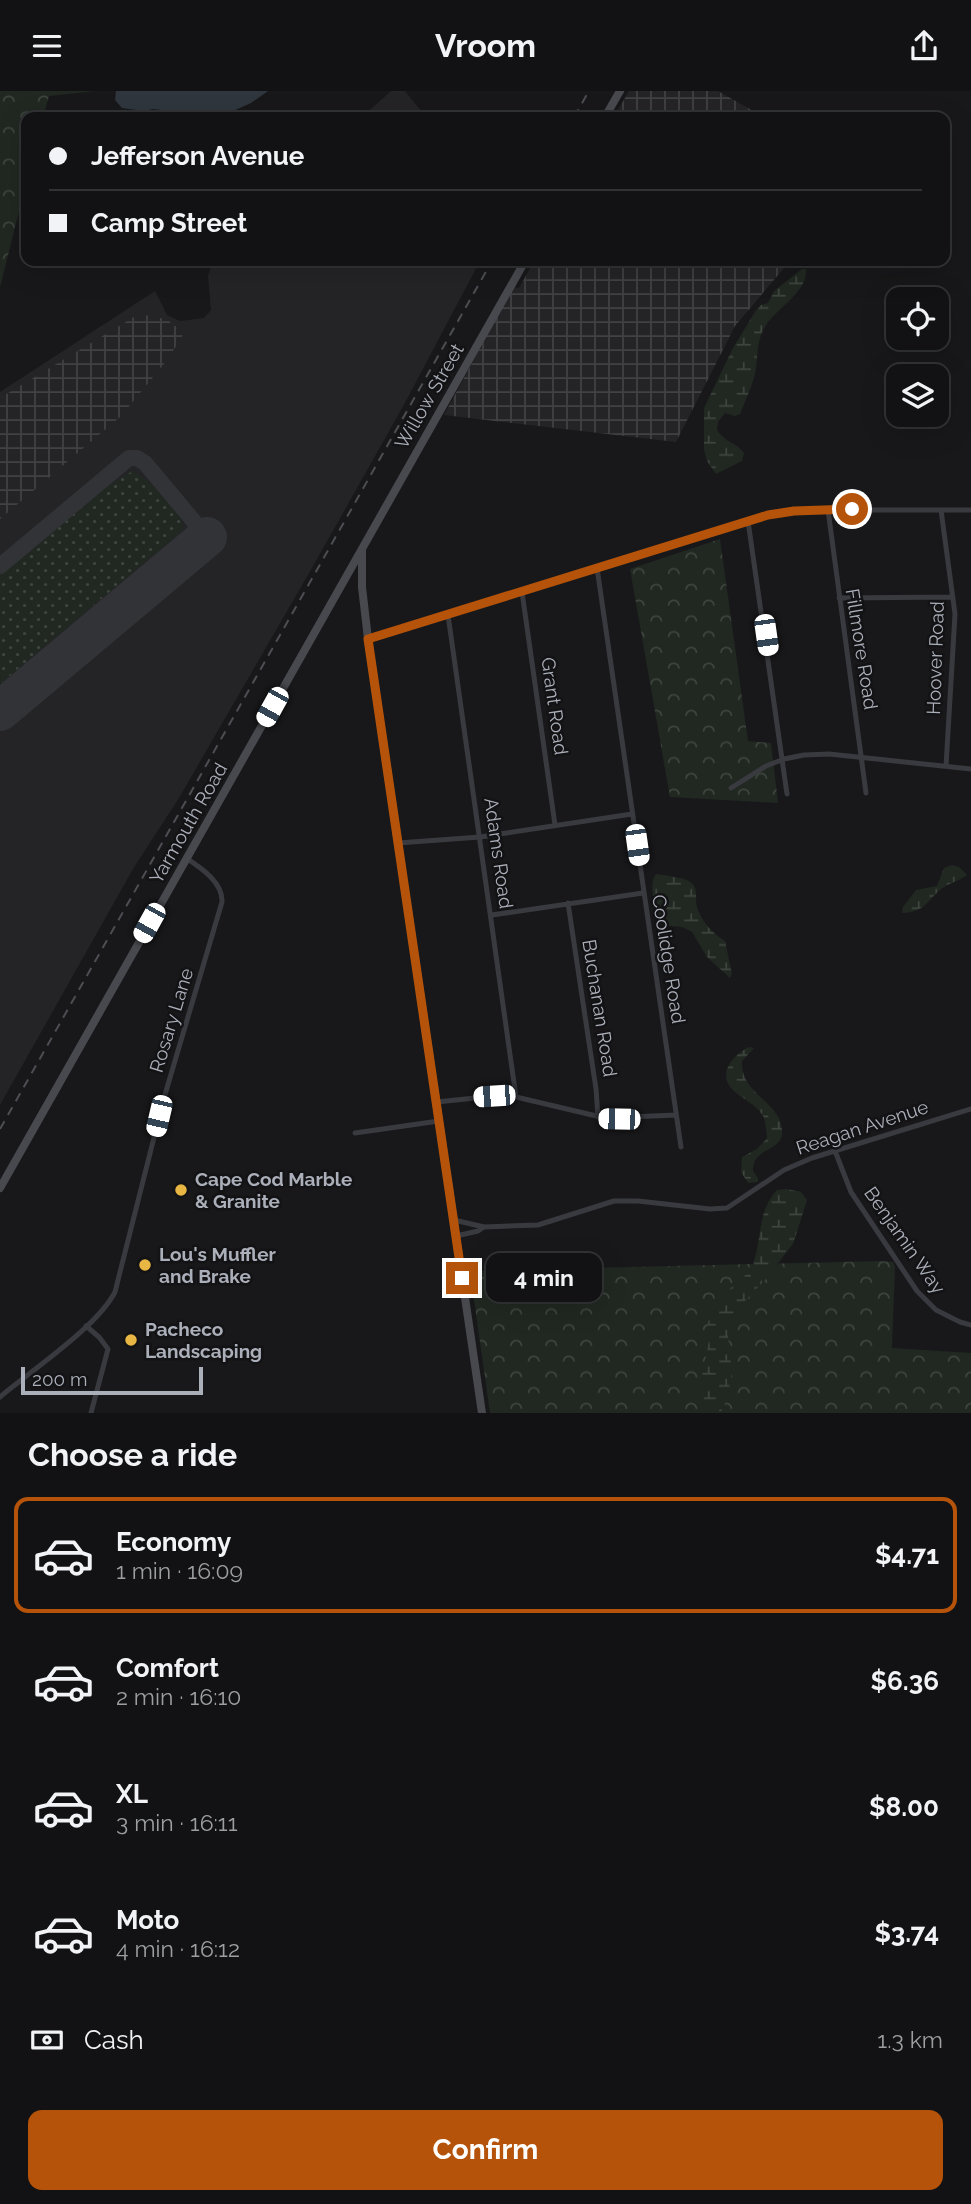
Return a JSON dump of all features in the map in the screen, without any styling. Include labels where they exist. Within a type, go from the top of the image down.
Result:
[{"type":"main road","points":[[608,112],[620,91]]},
{"type":"main road","name":"Willow Street","points":[[362,547],[522,266]]},
{"type":"main road","points":[[362,547],[362,587],[368,639],[482,1413]]},
{"type":"main road","name":"Yarmouth Road","points":[[0,1188],[362,547]]},
{"type":"main road","points":[[345,578],[362,587]]},
{"type":"street","name":"Fillmore Road","points":[[828,510],[866,793]]},
{"type":"street","name":"Hoover Road","points":[[941,510],[953,597],[954,640],[946,766]]},
{"type":"street","points":[[368,639],[748,521],[794,511],[971,510]]},
{"type":"street","points":[[748,521],[788,793]]},
{"type":"street","name":"Coolidge Road","points":[[597,568],[681,1147]]},
{"type":"street","name":"Grant Road","points":[[522,592],[555,825]]},
{"type":"street","points":[[839,598],[953,597]]},
{"type":"street","name":"Adams Road","points":[[448,615],[516,1097]]},
{"type":"street","points":[[732,788],[753,772],[784,759],[821,754],[971,769]]},
{"type":"street","points":[[398,843],[480,837],[632,814]]},
{"type":"street","name":"Rosary Lane","points":[[86,1326],[108,1304],[117,1287],[164,1098],[222,902],[221,889],[216,882],[186,858]]},
{"type":"street","points":[[492,915],[643,893]]},
{"type":"street","name":"Buchanan Road","points":[[568,903],[598,1117]]},
{"type":"street","points":[[437,1102],[485,1096],[516,1097],[598,1117],[676,1115]]},
{"type":"street","name":"Reagan Avenue","points":[[454,1220],[484,1227],[538,1225],[552,1223],[614,1201],[727,1208],[784,1170],[811,1158],[971,1109]]},
{"type":"street","points":[[355,1133],[439,1121]]},
{"type":"street","name":"Benjamin Way","points":[[835,1151],[851,1192],[917,1291],[936,1310],[971,1325]]},
{"type":"street","name":"Reagan Avenue","points":[[456,1236],[484,1227]]},
{"type":"street","points":[[0,1397],[86,1326],[100,1337],[108,1349],[91,1413]]},
{"type":"shaded area","points":[[116,91],[268,91],[233,111],[143,111],[122,108],[115,100]]},
{"type":"shaded area","points":[[391,91],[405,91],[422,112],[368,112]]},
{"type":"shaded area","points":[[629,91],[718,91],[755,112],[617,112]]},
{"type":"shaded area","points":[[211,266],[477,266],[406,401],[312,568],[179,798],[133,869],[0,1105],[0,392],[155,291],[167,315],[180,321],[204,318],[211,310],[208,276]]},
{"type":"shaded area","points":[[531,266],[786,266],[735,326],[676,442],[444,415],[513,287],[519,288]]},
{"type":"shaded area","points":[[139,314],[166,319],[184,333],[168,359],[121,416],[0,519],[0,398]]},
{"type":"green space","points":[[0,91],[95,91],[49,96],[44,112],[21,112],[21,204],[0,287]]},
{"type":"green space","points":[[802,269],[806,269],[802,285],[763,331],[756,371],[740,414],[735,416],[725,413],[718,422],[717,430],[720,434],[744,453],[742,461],[716,474],[707,461],[704,450],[704,408],[733,348],[755,312],[761,305],[768,303],[774,291]]},
{"type":"green space","points":[[133,471],[164,496],[176,511],[184,529],[0,684],[0,575],[64,519]]},
{"type":"green space","points":[[720,539],[748,741],[771,743],[778,803],[670,797],[630,569]]},
{"type":"green space","points":[[952,865],[959,867],[967,875],[941,889],[916,911],[902,913],[903,907],[916,890],[937,886],[944,868]]},
{"type":"green space","points":[[656,874],[683,879],[692,884],[696,890],[697,907],[701,917],[712,931],[725,941],[732,974],[730,978],[707,957],[692,932],[682,927],[664,925],[652,892]]},
{"type":"green space","points":[[749,1047],[754,1048],[742,1061],[746,1081],[778,1116],[782,1134],[775,1145],[758,1156],[754,1162],[753,1171],[758,1182],[748,1183],[741,1172],[742,1157],[757,1149],[767,1138],[765,1123],[760,1112],[733,1090],[726,1078],[733,1059]]},
{"type":"green space","points":[[777,1190],[801,1192],[807,1200],[793,1244],[741,1305],[728,1336],[732,1372],[728,1395],[719,1413],[703,1413],[702,1376],[709,1339],[708,1322],[729,1289],[750,1269],[770,1199]]},
{"type":"green space","points":[[893,1262],[895,1267],[892,1348],[971,1353],[971,1413],[490,1413],[470,1271]]},
{"type":"taxiway","points":[[0,566],[129,458],[137,458],[145,463],[207,537]]},
{"type":"runway","points":[[0,711],[207,537]]},
{"type":"railway","points":[[577,112],[589,91]]},
{"type":"railway","points":[[0,1129],[489,266]]},
{"type":"place","name":"Cape Cod Marble & Granite","points":[[181,1190]]},
{"type":"place","name":"Lou's Muffler and Brake","points":[[145,1265]]},
{"type":"place","name":"Pacheco Landscaping","points":[[131,1340]]},
{"type":"route","points":[[462,1278],[368,639],[768,515],[794,511],[852,509]]}]
